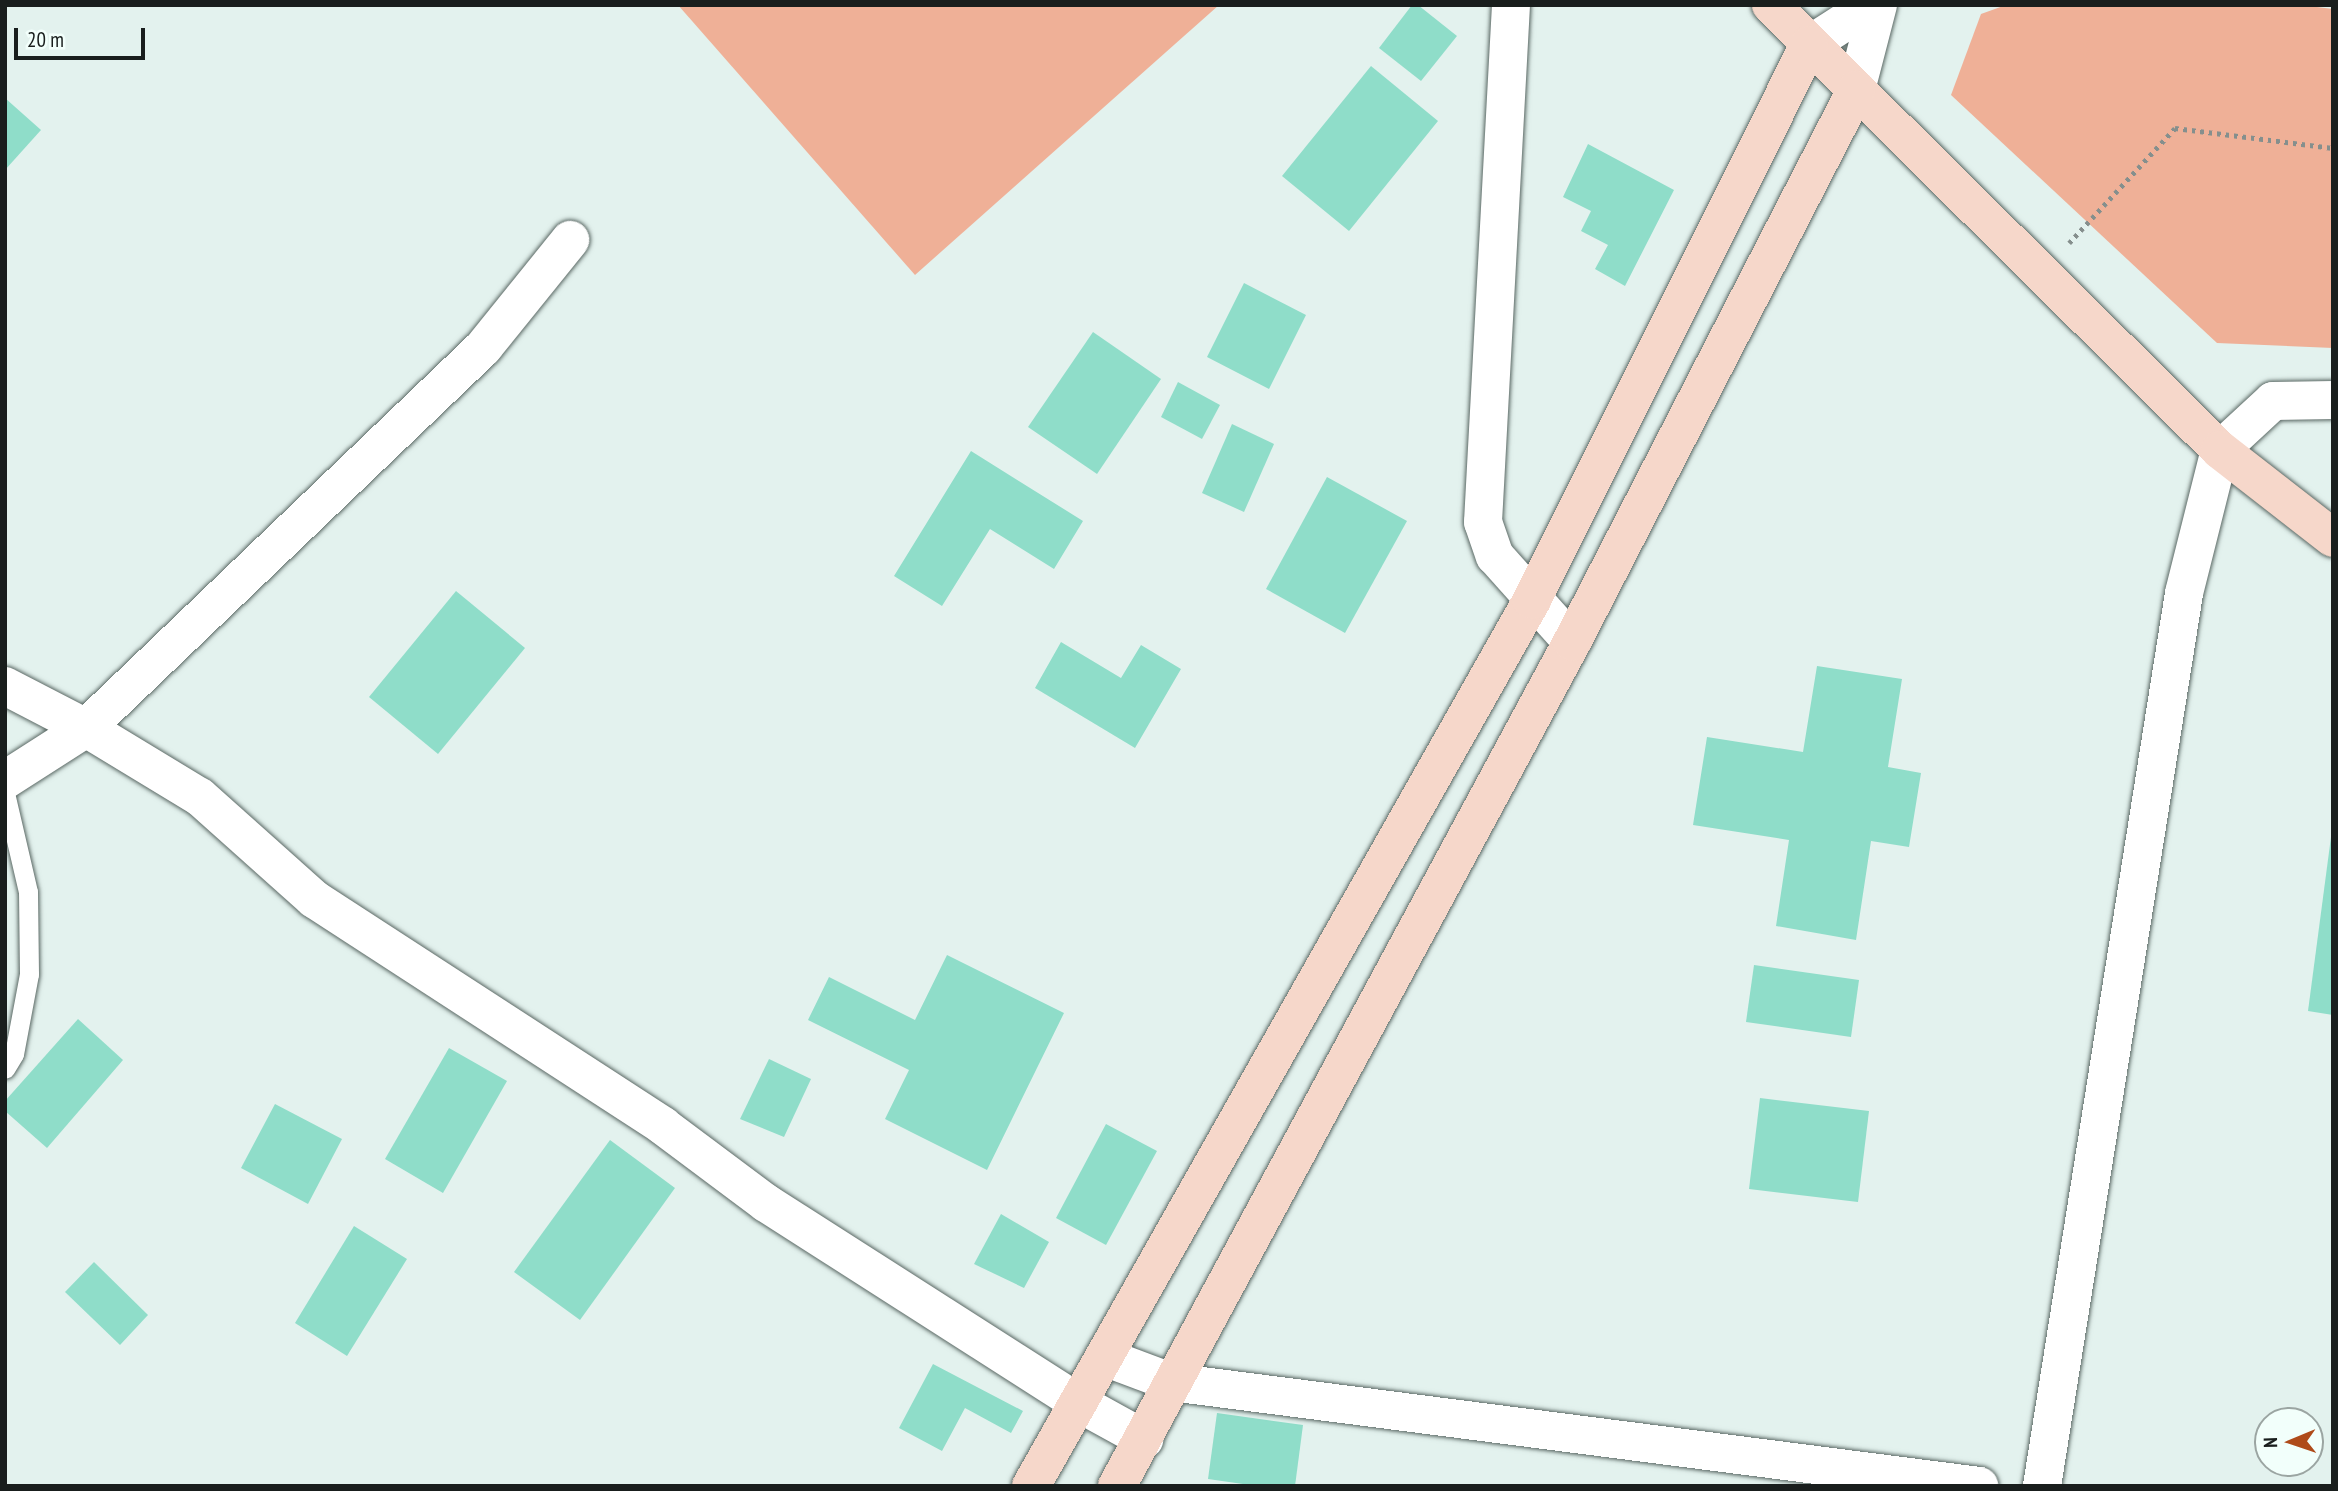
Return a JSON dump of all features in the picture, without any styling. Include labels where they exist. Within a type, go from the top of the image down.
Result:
[{"type":"main road","points":[[1771,5],[2220,450],[2333,538]]},
{"type":"main road","points":[[1031,1486],[1532,600],[1809,45]]},
{"type":"main road","points":[[1117,1486],[1572,642],[1856,90]]},
{"type":"street","points":[[1511,5],[1483,522],[1495,556],[1572,642]]},
{"type":"street","points":[[1809,45],[1871,5]]},
{"type":"street","points":[[1856,90],[1878,5]]},
{"type":"street","points":[[5,780],[86,728],[483,348],[570,240]]},
{"type":"street","points":[[2042,1486],[2184,593],[2220,450],[2273,401],[2333,400]]},
{"type":"street","points":[[5,686],[86,728],[200,797],[314,899],[663,1126],[766,1203],[1077,1402],[1144,1439]]},
{"type":"street","points":[[1104,1357],[1171,1382],[1979,1486]]},
{"type":"lane","points":[[5,793],[28,892],[29,974],[14,1054],[5,1069]]},
{"type":"path","points":[[2044,273],[2175,128],[2333,148]]},
{"type":"shaded area","points":[[678,5],[1219,5],[915,275]]},
{"type":"shaded area","points":[[2006,5],[2301,5],[2333,9],[2333,348],[2217,343],[1951,95],[1981,14]]},
{"type":"building","points":[[1412,5],[1418,5],[1457,36],[1421,81],[1379,48]]},
{"type":"building","points":[[1371,66],[1438,121],[1349,231],[1282,176]]},
{"type":"building","points":[[5,98],[41,130],[5,170]]},
{"type":"building","points":[[1588,144],[1674,190],[1625,286],[1595,269],[1608,245],[1581,231],[1591,211],[1563,197]]},
{"type":"building","points":[[1244,283],[1306,315],[1269,389],[1207,357]]},
{"type":"building","points":[[1093,332],[1161,379],[1097,474],[1028,427]]},
{"type":"building","points":[[1178,382],[1220,405],[1202,439],[1161,417]]},
{"type":"building","points":[[1232,424],[1274,444],[1244,512],[1202,493]]},
{"type":"building","points":[[971,451],[1083,521],[1054,569],[990,529],[942,606],[894,576]]},
{"type":"building","points":[[1327,477],[1407,521],[1345,633],[1266,589]]},
{"type":"building","points":[[456,591],[525,648],[438,754],[369,697]]},
{"type":"building","points":[[1061,642],[1121,678],[1141,645],[1181,669],[1135,748],[1035,688]]},
{"type":"building","points":[[1817,666],[1902,679],[1888,767],[1921,773],[1909,847],[1871,841],[1856,940],[1776,926],[1789,840],[1693,825],[1707,737],[1803,752]]},
{"type":"building","points":[[2333,837],[2333,1015],[2308,1011]]},
{"type":"building","points":[[947,955],[1064,1013],[987,1170],[885,1119],[909,1070],[808,1020],[829,977],[915,1020]]},
{"type":"building","points":[[1754,965],[1859,980],[1851,1037],[1746,1022]]},
{"type":"building","points":[[78,1019],[123,1060],[47,1148],[5,1111],[5,1101]]},
{"type":"building","points":[[449,1048],[507,1081],[443,1193],[385,1159]]},
{"type":"building","points":[[769,1059],[811,1079],[784,1137],[740,1119]]},
{"type":"building","points":[[1760,1098],[1869,1111],[1858,1202],[1749,1189]]},
{"type":"building","points":[[275,1104],[342,1139],[308,1204],[241,1168]]},
{"type":"building","points":[[1106,1124],[1157,1151],[1106,1245],[1056,1218]]},
{"type":"building","points":[[610,1140],[675,1188],[580,1320],[514,1272]]},
{"type":"building","points":[[1001,1214],[1049,1242],[1024,1288],[974,1264]]},
{"type":"building","points":[[354,1226],[407,1259],[347,1356],[295,1323]]},
{"type":"building","points":[[94,1262],[148,1315],[120,1345],[65,1292]]},
{"type":"building","points":[[933,1364],[1023,1411],[1011,1433],[965,1408],[942,1451],[899,1428]]},
{"type":"building","points":[[1217,1413],[1303,1425],[1295,1486],[1257,1486],[1208,1479]]}]
